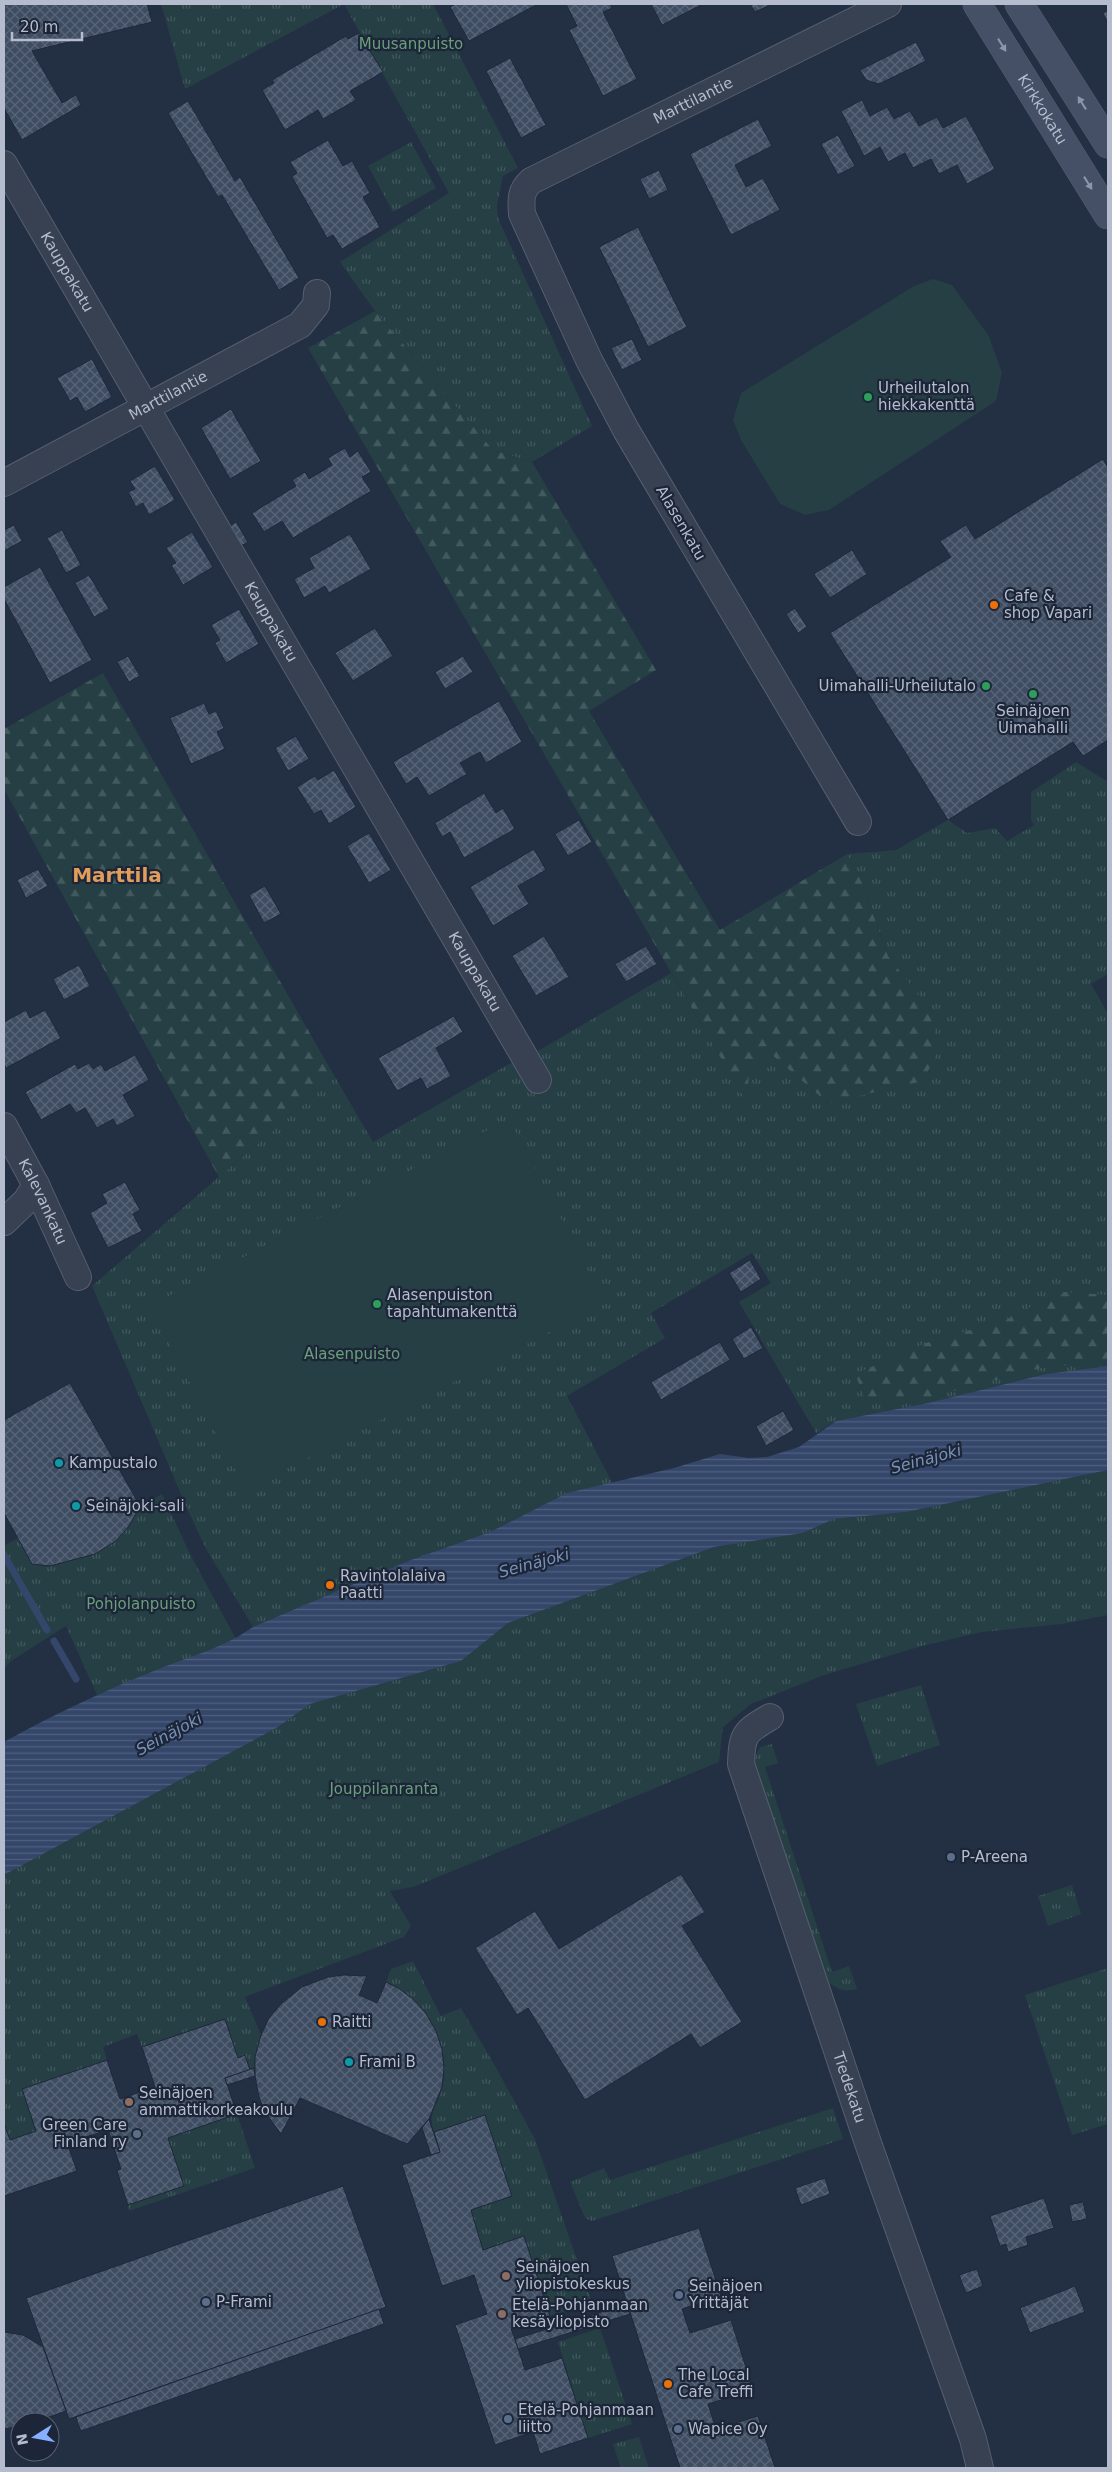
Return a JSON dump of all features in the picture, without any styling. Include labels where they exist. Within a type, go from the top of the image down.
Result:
[{"type":"main road","name":"Kirkkokatu","points":[[977,4],[1108,215]]},
{"type":"main road","points":[[1019,4],[1108,144]]},
{"type":"street","name":"Marttilantie","points":[[522,214],[521,199],[523,189],[531,181],[888,4]]},
{"type":"street","name":"Kauppakatu","points":[[4,164],[145,409],[538,1080]]},
{"type":"street","name":"Alasenkatu","points":[[522,214],[589,360],[626,430],[858,822]]},
{"type":"street","name":"Marttilantie","points":[[4,483],[300,325],[316,305],[317,293]]},
{"type":"street","name":"Kalevankatu","points":[[4,1126],[36,1185],[78,1277]]},
{"type":"street","points":[[4,1222],[26,1201],[36,1185]]},
{"type":"street","name":"Tiedekatu","points":[[770,1717],[750,1729],[741,1743],[741,1764],[870,2152],[973,2439],[980,2468]]},
{"type":"green space","points":[[161,4],[344,4],[185,89]]},
{"type":"green space","name":"Muusanpuisto","points":[[344,4],[433,4],[518,168],[503,176],[497,205],[498,218],[592,426],[532,462],[493,450],[375,311],[340,262],[449,193]]},
{"type":"green space","points":[[411,142],[436,188],[393,212],[368,166]]},
{"type":"green space","name":"Urheilutalon hiekkakenttä","points":[[933,279],[952,285],[989,336],[1002,373],[996,401],[829,510],[805,515],[780,504],[741,440],[733,420],[741,393],[914,286]]},
{"type":"green space","points":[[375,311],[493,450],[532,462],[656,670],[589,711],[720,930],[847,854],[862,883],[888,956],[930,1010],[938,1051],[923,1081],[828,1103],[771,1054],[749,1073],[747,1103],[308,348]]},
{"type":"green space","points":[[103,673],[335,1077],[219,1177],[4,789],[4,729]]},
{"type":"green space","name":"Alasenpuisto","points":[[1076,762],[1108,782],[1108,974],[1091,984],[1108,1014],[1108,1366],[1046,1374],[928,1403],[836,1421],[816,1433],[739,1302],[771,1283],[752,1253],[651,1313],[665,1338],[567,1396],[613,1484],[567,1493],[490,1532],[408,1561],[253,1627],[206,1549],[92,1286],[335,1077],[373,1142],[511,1063],[531,1055],[671,973],[747,1102],[749,1073],[771,1053],[828,1103],[930,1010],[888,956],[862,883],[847,854],[896,850],[948,820],[967,833],[995,828],[1007,841],[1034,825],[1031,820],[1031,792]]},
{"type":"green space","name":"Alasenpuiston tapahtumakenttä","points":[[509,1119],[605,1303],[246,1490],[150,1306]]},
{"type":"green space","points":[[1066,1292],[1108,1295],[1108,1361],[1041,1368],[927,1398],[865,1399],[855,1374],[926,1343],[1006,1320],[1054,1294]]},
{"type":"green space","name":"Jouppilanranta","points":[[1108,1470],[1108,1615],[1062,1624],[982,1632],[922,1646],[824,1675],[751,1704],[723,1727],[719,1762],[413,1887],[390,1891],[411,1926],[404,1937],[245,1997],[261,2035],[254,2068],[250,2070],[245,2056],[238,2058],[224,2019],[142,2047],[137,2034],[103,2047],[107,2060],[22,2089],[36,2131],[10,2140],[4,2123],[4,1875],[278,1727],[310,1704],[461,1661],[508,1623],[714,1547],[803,1533],[834,1519],[906,1512]]},
{"type":"green space","name":"Pohjolanpuisto","points":[[162,1494],[191,1556],[236,1639],[97,1695],[66,1626],[11,1661],[4,1668],[4,1546],[18,1538],[32,1564],[50,1566],[95,1554],[116,1541],[140,1506]]},
{"type":"green space","points":[[921,1685],[940,1745],[877,1766],[856,1704]]},
{"type":"green space","points":[[772,1744],[778,1763],[765,1767],[832,1972],[849,1966],[857,1989],[840,1989],[825,1980],[756,1773],[755,1758],[760,1747]]},
{"type":"green space","points":[[1072,1885],[1081,1914],[1048,1926],[1038,1896]]},
{"type":"green space","points":[[413,1961],[441,2016],[461,2008],[535,2139],[592,2303],[550,2316],[524,2236],[483,2250],[471,2210],[512,2196],[485,2115],[434,2132],[432,2115],[442,2089],[444,2072],[443,2056],[439,2041],[433,2026],[424,2013],[400,1990],[386,1982],[391,1969]]},
{"type":"green space","points":[[1108,1968],[1108,2124],[1072,2135],[1025,1995]]},
{"type":"green space","points":[[833,2108],[843,2139],[592,2221],[585,2218],[570,2182],[604,2168],[610,2180]]},
{"type":"green space","points":[[237,2114],[255,2168],[129,2211],[128,2205],[184,2186],[168,2138]]},
{"type":"green space","points":[[600,2328],[632,2424],[588,2438],[558,2342]]},
{"type":"green space","points":[[639,2437],[649,2468],[621,2468],[613,2444]]},
{"type":"water","name":"Seinäjoki","points":[[1108,1366],[1108,1470],[906,1512],[834,1519],[803,1533],[714,1547],[508,1623],[461,1661],[310,1704],[278,1727],[4,1875],[4,1742],[80,1703],[139,1677],[219,1646],[253,1627],[408,1561],[490,1532],[567,1493],[674,1468],[720,1454],[749,1458],[767,1457],[799,1447],[836,1421],[928,1403],[1046,1374]]},
{"type":"building","points":[[8,4],[147,4],[152,22],[32,51],[62,103],[76,95],[81,105],[22,140],[4,108],[4,6]]},
{"type":"building","points":[[456,4],[536,5],[469,41],[450,7]]},
{"type":"building","points":[[566,4],[610,4],[612,8],[603,12],[637,79],[603,96],[569,30],[577,26]]},
{"type":"building","points":[[651,4],[703,4],[662,25]]},
{"type":"building","points":[[750,4],[772,4],[755,12]]},
{"type":"building","points":[[1108,10],[1108,24],[1103,13]]},
{"type":"building","points":[[359,33],[383,72],[350,91],[356,100],[323,119],[318,110],[285,130],[262,90],[274,83],[272,80],[346,36],[348,39]]},
{"type":"building","points":[[916,42],[926,61],[879,84],[866,80],[860,70]]},
{"type":"building","points":[[510,58],[546,125],[521,138],[486,71]]},
{"type":"building","points":[[862,100],[870,116],[887,107],[894,119],[910,111],[919,126],[937,117],[943,128],[966,116],[995,169],[967,184],[957,165],[939,174],[931,159],[913,168],[905,153],[888,162],[880,147],[864,156],[841,111]]},
{"type":"building","points":[[188,101],[235,181],[240,177],[299,278],[279,290],[222,195],[218,197],[168,113]]},
{"type":"building","points":[[758,119],[772,146],[735,165],[746,187],[763,178],[780,210],[731,235],[690,154]]},
{"type":"building","points":[[838,135],[855,166],[838,175],[821,144]]},
{"type":"building","points":[[328,140],[343,166],[352,161],[370,193],[363,197],[380,227],[342,249],[333,235],[327,238],[292,177],[297,173],[290,162]]},
{"type":"building","points":[[659,170],[668,190],[649,199],[640,179]]},
{"type":"building","points":[[638,227],[687,327],[648,347],[599,247]]},
{"type":"building","points":[[632,339],[642,360],[622,370],[611,348]]},
{"type":"building","points":[[92,359],[112,397],[85,412],[77,397],[70,401],[57,378]]},
{"type":"building","points":[[231,409],[261,461],[230,479],[201,428]]},
{"type":"building","points":[[345,448],[350,457],[358,451],[371,472],[362,477],[371,491],[293,538],[282,521],[264,532],[252,513],[296,486],[292,480],[305,472],[309,479],[332,465],[328,458]]},
{"type":"building","name":"Uimahalli-Urheilutalo","points":[[1103,459],[1108,468],[1108,740],[1083,756],[1073,742],[948,820],[830,633],[951,557],[940,541],[966,525],[975,539]]},
{"type":"building","points":[[155,466],[175,500],[149,515],[143,503],[136,507],[128,492],[135,489],[130,481]]},
{"type":"building","points":[[236,522],[248,542],[241,546],[229,527]]},
{"type":"building","points":[[14,525],[22,541],[4,551],[4,530]]},
{"type":"building","points":[[62,530],[81,565],[66,573],[47,538]]},
{"type":"building","points":[[192,532],[213,567],[183,585],[171,565],[176,563],[166,548]]},
{"type":"building","points":[[350,534],[371,569],[329,593],[325,586],[304,598],[294,579],[314,568],[309,558]]},
{"type":"building","points":[[852,550],[867,574],[830,598],[814,574]]},
{"type":"building","points":[[40,567],[92,660],[50,683],[4,599],[4,587]]},
{"type":"building","points":[[89,575],[109,609],[94,617],[75,583]]},
{"type":"building","points":[[795,608],[807,627],[798,633],[786,614]]},
{"type":"building","points":[[239,609],[259,644],[226,663],[215,643],[220,640],[211,625]]},
{"type":"building","points":[[375,628],[393,656],[353,681],[335,653]]},
{"type":"building","points":[[128,656],[140,676],[129,682],[117,662]]},
{"type":"building","points":[[463,656],[473,672],[445,689],[435,672]]},
{"type":"building","points":[[499,701],[522,742],[486,763],[480,752],[460,763],[467,774],[429,796],[417,777],[406,784],[393,762]]},
{"type":"building","points":[[204,703],[209,714],[216,711],[224,728],[217,732],[225,749],[191,764],[170,718]]},
{"type":"building","points":[[296,736],[309,759],[288,771],[275,748]]},
{"type":"building","points":[[334,770],[356,807],[329,824],[321,810],[314,814],[297,787],[315,776],[318,780]]},
{"type":"building","points":[[484,793],[496,813],[503,808],[515,829],[464,858],[450,832],[442,837],[435,823]]},
{"type":"building","points":[[579,820],[592,842],[568,856],[555,834]]},
{"type":"building","points":[[369,833],[391,870],[369,883],[347,846]]},
{"type":"building","points":[[534,849],[546,870],[518,886],[529,904],[493,926],[470,887]]},
{"type":"building","points":[[38,869],[48,886],[26,898],[17,880]]},
{"type":"building","points":[[265,886],[281,914],[264,923],[249,895]]},
{"type":"building","points":[[544,936],[569,977],[536,996],[512,956]]},
{"type":"building","points":[[646,946],[657,964],[626,982],[615,964]]},
{"type":"building","points":[[79,965],[90,986],[64,1000],[53,979]]},
{"type":"building","points":[[26,1010],[30,1018],[45,1010],[61,1038],[6,1068],[4,1063],[4,1022]]},
{"type":"building","points":[[454,1016],[463,1032],[436,1048],[451,1076],[427,1089],[421,1078],[397,1091],[378,1058]]},
{"type":"building","points":[[135,1055],[149,1080],[123,1095],[135,1116],[117,1126],[113,1119],[97,1128],[85,1108],[76,1113],[70,1104],[41,1120],[25,1092],[75,1064],[78,1069],[89,1063],[93,1069],[101,1064],[105,1071]]},
{"type":"building","points":[[125,1182],[140,1210],[133,1214],[142,1231],[108,1248],[90,1213],[107,1203],[102,1194]]},
{"type":"building","points":[[750,1260],[761,1279],[741,1292],[729,1273]]},
{"type":"building","points":[[751,1327],[763,1348],[744,1359],[732,1339]]},
{"type":"building","points":[[720,1342],[730,1360],[661,1400],[651,1382]]},
{"type":"building","name":"Kampustalo","points":[[70,1383],[140,1506],[129,1526],[116,1541],[95,1554],[50,1566],[32,1564],[4,1513],[4,1420]]},
{"type":"building","points":[[783,1411],[794,1430],[766,1446],[756,1426]]},
{"type":"building","points":[[681,1874],[705,1912],[682,1926],[742,2022],[700,2048],[691,2034],[585,2100],[528,2008],[517,2015],[475,1948],[535,1911],[559,1949]]},
{"type":"building","name":"Frami B","points":[[344,1975],[367,1976],[359,1995],[377,2003],[386,1982],[398,1988],[412,1998],[425,2012],[436,2031],[442,2049],[444,2069],[442,2087],[429,2119],[407,2144],[300,2098],[281,2134],[265,2112],[259,2097],[255,2076],[255,2057],[261,2035],[269,2018],[281,2004],[302,1987],[328,1977]]},
{"type":"building","points":[[225,2019],[238,2058],[245,2055],[250,2070],[225,2078],[237,2114],[168,2138],[184,2186],[128,2205],[117,2171],[121,2169],[108,2130],[67,2143],[77,2171],[4,2196],[4,2123],[10,2140],[36,2131],[22,2089],[107,2060],[120,2099],[155,2087],[142,2047]]},
{"type":"building","points":[[254,2068],[255,2076],[227,2085],[225,2078]]},
{"type":"building","points":[[485,2115],[512,2196],[471,2210],[483,2250],[524,2236],[550,2316],[511,2329],[525,2370],[562,2358],[588,2438],[540,2454],[533,2432],[495,2445],[455,2325],[487,2314],[474,2275],[442,2286],[402,2165],[440,2152],[434,2132]]},
{"type":"building","points":[[429,2119],[440,2152],[431,2155],[422,2128]]},
{"type":"building","points":[[825,2178],[830,2194],[801,2205],[795,2188]]},
{"type":"building","name":"P-Frami","points":[[343,2186],[386,2307],[69,2419],[26,2298]]},
{"type":"building","points":[[1044,2198],[1054,2228],[1026,2237],[1028,2245],[1008,2252],[1006,2244],[1000,2246],[990,2216]]},
{"type":"building","points":[[1083,2202],[1087,2219],[1072,2222],[1069,2205]]},
{"type":"building","points":[[699,2228],[721,2296],[682,2309],[690,2333],[731,2320],[753,2390],[708,2404],[716,2429],[758,2416],[775,2468],[680,2468],[612,2256]]},
{"type":"building","points":[[977,2269],[983,2286],[966,2293],[959,2275]]},
{"type":"building","points":[[1075,2286],[1085,2312],[1030,2333],[1020,2308]]},
{"type":"building","points":[[627,2304],[630,2314],[518,2349],[515,2339]]},
{"type":"building","points":[[379,2309],[384,2324],[81,2431],[78,2424],[76,2417]]},
{"type":"building","points":[[4,2332],[23,2335],[43,2347],[66,2411],[60,2413],[10,2412],[10,2428],[4,2429]]},
{"type":"waterway","points":[[4,1555],[47,1630]]},
{"type":"waterway","points":[[54,1641],[76,1679]]},
{"type":"place","name":"Urheilutalon hiekkakenttä","points":[[868,397]]},
{"type":"place","name":"Cafe & shop Vapari","points":[[994,605]]},
{"type":"place","name":"Uimahalli-Urheilutalo","points":[[986,686]]},
{"type":"place","name":"Seinäjoen Uimahalli","points":[[1033,694]]},
{"type":"place","name":"Alasenpuiston tapahtumakenttä","points":[[377,1304]]},
{"type":"place","name":"Kampustalo","points":[[59,1463]]},
{"type":"place","name":"Seinäjoki-sali","points":[[76,1506]]},
{"type":"place","name":"Ravintolalaiva Paatti","points":[[330,1585]]},
{"type":"place","name":"P-Areena","points":[[951,1857]]},
{"type":"place","name":"Raitti","points":[[322,2022]]},
{"type":"place","name":"Frami B","points":[[349,2062]]},
{"type":"place","name":"Seinäjoen ammattikorkeakoulu","points":[[129,2102]]},
{"type":"place","name":"Green Care Finland ry","points":[[137,2134]]},
{"type":"place","name":"Seinäjoen yliopistokeskus","points":[[506,2276]]},
{"type":"place","name":"Seinäjoen Yrittäjät","points":[[679,2295]]},
{"type":"place","name":"P-Frami","points":[[206,2302]]},
{"type":"place","name":"Etelä-Pohjanmaan kesäyliopisto","points":[[502,2314]]},
{"type":"place","name":"The Local Cafe Treffi","points":[[668,2384]]},
{"type":"place","name":"Etelä-Pohjanmaan liitto","points":[[508,2419]]},
{"type":"place","name":"Wapice Oy","points":[[678,2429]]},
{"type":"district","name":"Marttila","points":[[117,875]]}]
